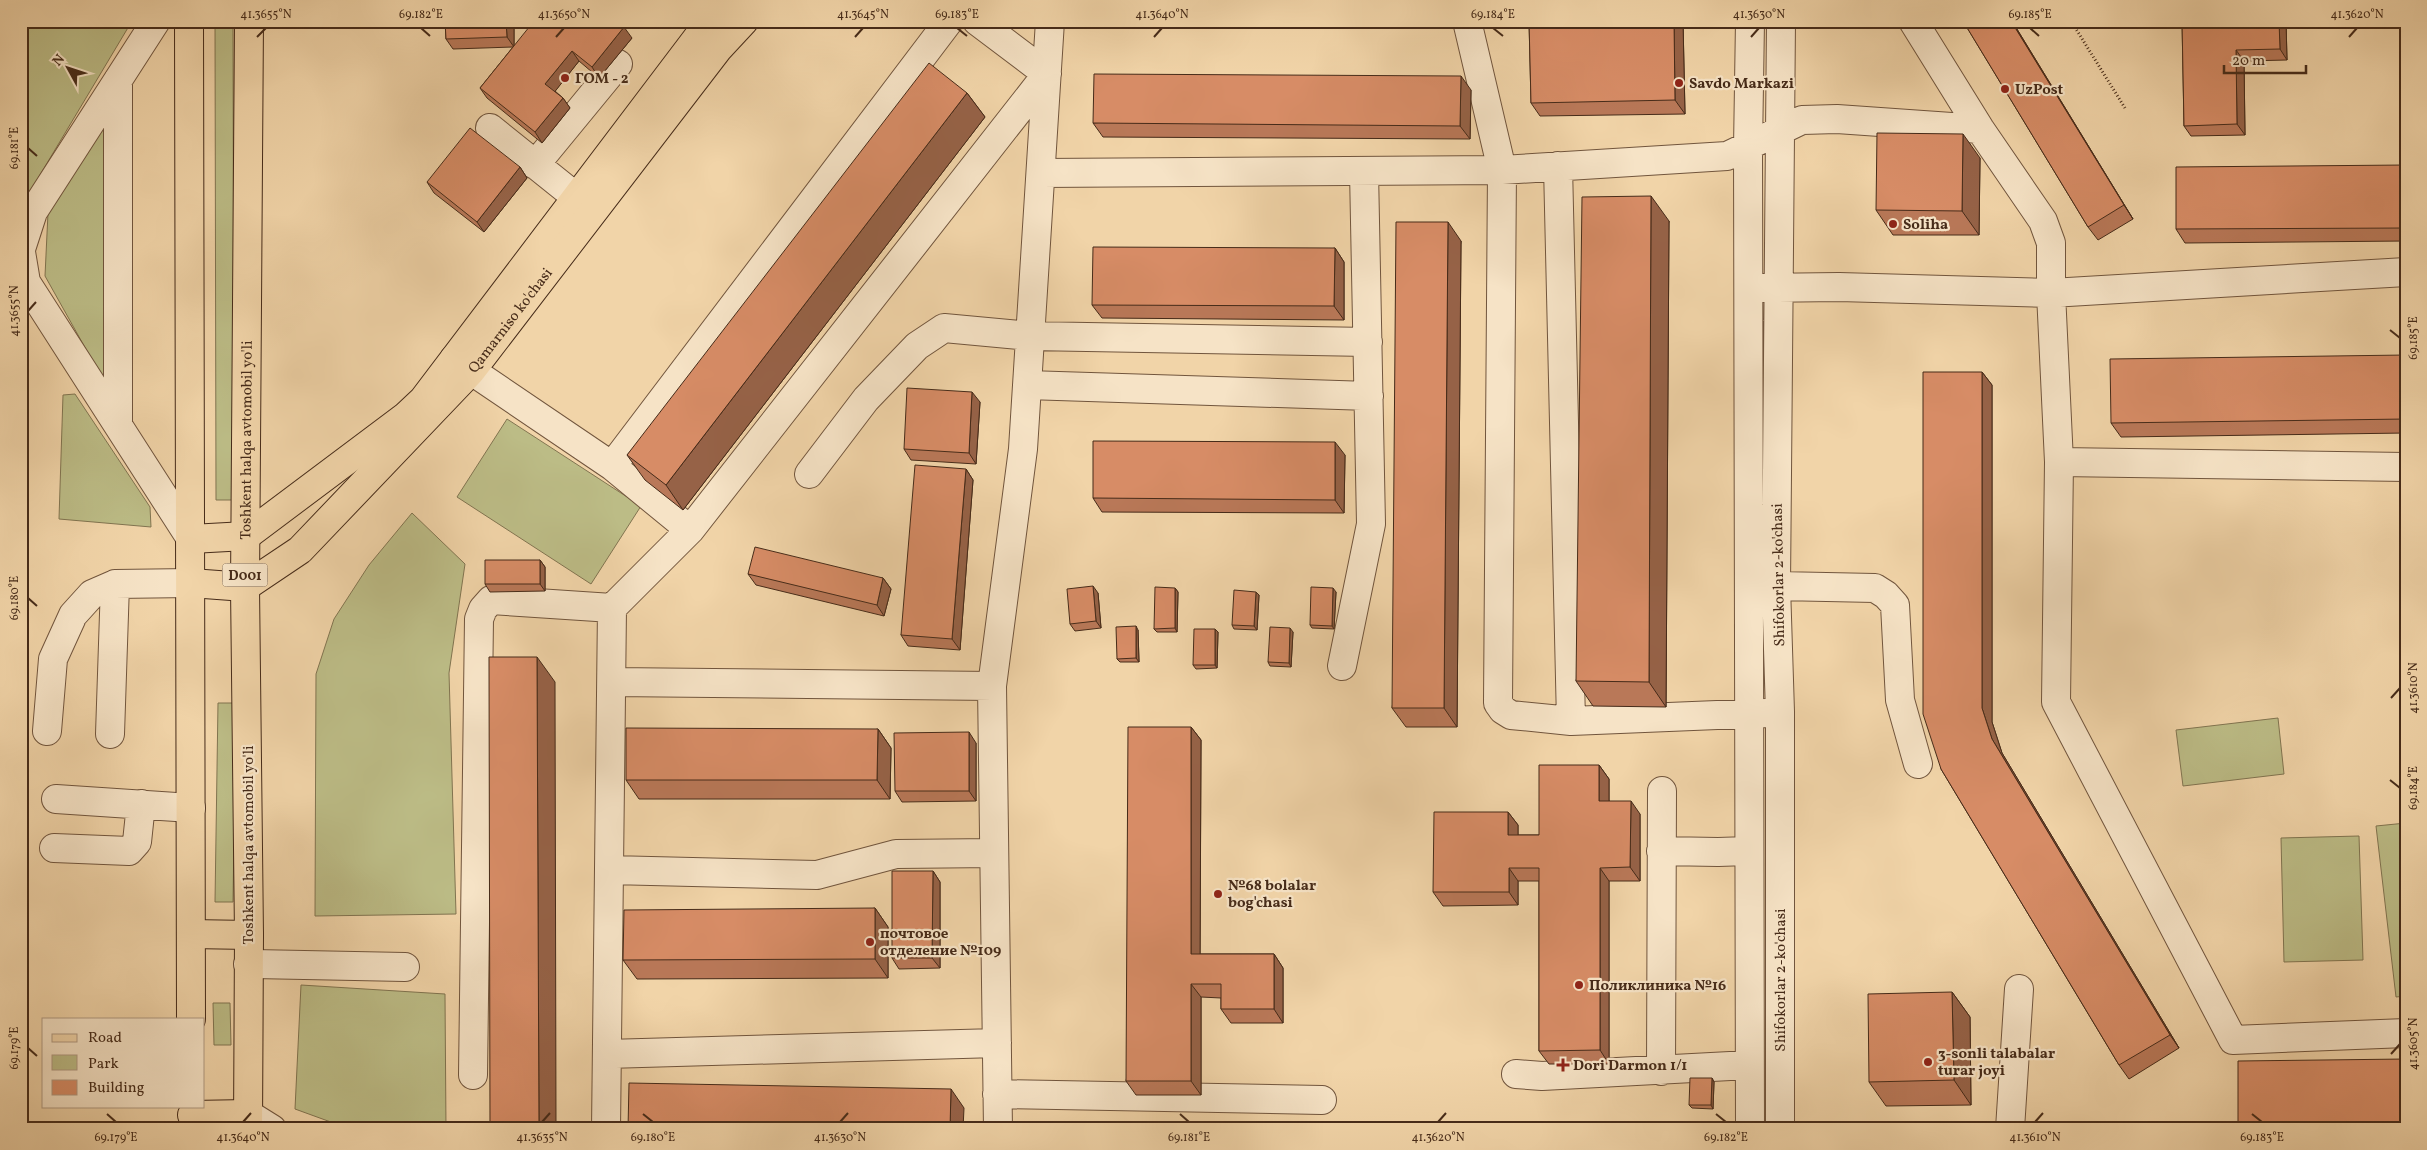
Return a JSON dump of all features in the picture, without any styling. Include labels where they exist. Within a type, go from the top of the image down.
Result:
[{"type":"main road","points":[[189,21],[191,1018]]},
{"type":"main road","name":"Toshkent halqa avtomobil yo'li","points":[[248,1122],[249,935],[245,587],[249,21]]},
{"type":"main road","name":"Qamarniso ko'chasi","points":[[245,587],[300,550],[463,365],[718,49],[744,21]]},
{"type":"main road","name":"Qamarniso ko'chasi","points":[[246,536],[406,416],[463,365],[576,197],[704,24]]},
{"type":"main road","points":[[191,539],[246,536]]},
{"type":"main road","points":[[191,583],[245,587]]},
{"type":"main road","points":[[191,934],[249,935]]},
{"type":"main road","points":[[192,1117],[248,1122]]},
{"type":"street","points":[[156,21],[33,212],[21,250],[26,282],[191,539]]},
{"type":"street","points":[[612,466],[949,21]]},
{"type":"street","points":[[977,21],[1047,74]]},
{"type":"street","points":[[998,1129],[992,686],[1023,450],[1050,21]]},
{"type":"street","points":[[1467,21],[1502,170],[1498,703],[1503,710],[1511,715],[1571,721],[1780,712]]},
{"type":"street","name":"Shifokorlar 2-ko'chasi","points":[[1750,21],[1748,148],[1750,1129]]},
{"type":"street","name":"Shifokorlar 2-ko'chasi","points":[[1780,1129],[1780,712],[1776,586],[1781,21]]},
{"type":"street","points":[[1914,21],[1980,129],[2042,221],[2051,243],[2051,293],[2059,462],[2056,702],[2233,1040],[2406,1033]]},
{"type":"street","points":[[535,165],[618,64]]},
{"type":"street","points":[[606,1129],[612,608],[690,530],[1047,74]]},
{"type":"street","points":[[118,80],[118,423]]},
{"type":"street","points":[[1041,173],[1502,170],[1727,156],[1748,148],[1802,120],[1837,119],[1980,129]]},
{"type":"street","points":[[490,128],[576,197]]},
{"type":"street","points":[[1558,166],[1571,721]]},
{"type":"street","points":[[1342,666],[1371,524],[1364,171]]},
{"type":"street","points":[[1748,288],[1839,287],[2051,293],[2406,272]]},
{"type":"street","points":[[809,474],[866,399],[917,346],[944,328],[1030,336],[1368,342]]},
{"type":"street","points":[[463,365],[612,466],[690,530]]},
{"type":"street","points":[[1027,386],[1369,396]]},
{"type":"street","points":[[2059,462],[2406,467]]},
{"type":"street","points":[[47,731],[53,659],[73,615],[92,594],[115,584],[191,583]]},
{"type":"street","points":[[110,734],[115,584]]},
{"type":"street","points":[[1776,586],[1875,588],[1886,595],[1895,605],[1900,700],[1918,764]]},
{"type":"street","points":[[473,1075],[479,619],[483,609],[491,600],[612,608]]},
{"type":"street","points":[[612,682],[992,686]]},
{"type":"street","points":[[1660,1071],[1662,791]]},
{"type":"street","points":[[56,799],[191,808]]},
{"type":"street","points":[[54,848],[129,852],[136,842],[141,804]]},
{"type":"street","points":[[1661,851],[1748,851]]},
{"type":"street","points":[[610,870],[817,875],[896,854],[994,853]]},
{"type":"street","points":[[248,964],[405,967]]},
{"type":"street","points":[[2010,1129],[2019,988]]},
{"type":"street","points":[[607,1054],[997,1044]]},
{"type":"street","points":[[1516,1074],[1542,1076],[1749,1065]]},
{"type":"street","points":[[998,1094],[1322,1100]]},
{"type":"street","points":[[248,1122],[272,1129]]},
{"type":"path","points":[[2071,21],[2125,108]]},
{"type":"green space","points":[[25,21],[132,21],[25,200]]},
{"type":"green space","points":[[215,21],[233,21],[234,500],[216,500]]},
{"type":"green space","points":[[107,121],[111,394],[45,276],[48,213]]},
{"type":"green space","points":[[75,394],[150,507],[151,527],[59,519],[63,395]]},
{"type":"green space","points":[[507,419],[641,506],[591,584],[457,497]]},
{"type":"green space","points":[[412,513],[465,564],[449,673],[456,914],[315,916],[316,674],[334,619],[369,565]]},
{"type":"green space","points":[[218,703],[236,703],[233,902],[215,902]]},
{"type":"green space","points":[[2278,718],[2284,774],[2183,786],[2176,730]]},
{"type":"green space","points":[[2406,823],[2406,996],[2396,997],[2376,826]]},
{"type":"green space","points":[[2359,836],[2363,960],[2284,962],[2281,838]]},
{"type":"green space","points":[[301,985],[445,994],[446,1129],[350,1129],[295,1109]]},
{"type":"green space","points":[[213,1003],[230,1003],[231,1045],[214,1045]]},
{"type":"building","points":[[445,21],[506,21],[507,37],[446,39]]},
{"type":"building","points":[[534,21],[617,21],[624,27],[592,67],[572,51],[545,84],[563,98],[535,132],[480,88]]},
{"type":"building","points":[[1529,21],[1674,21],[1675,100],[1531,103]]},
{"type":"building","points":[[1963,21],[2011,21],[2124,205],[2088,227]]},
{"type":"building","points":[[2182,21],[2279,21],[2280,49],[2236,50],[2237,124],[2184,126]]},
{"type":"building","points":[[929,63],[967,93],[666,485],[627,455]]},
{"type":"building","points":[[1094,74],[1461,76],[1460,126],[1093,123]]},
{"type":"building","points":[[470,128],[520,167],[477,222],[427,182]]},
{"type":"building","points":[[1877,133],[1963,134],[1962,211],[1876,210]]},
{"type":"building","points":[[2406,165],[2406,228],[2176,229],[2176,167]]},
{"type":"building","points":[[1651,196],[1649,682],[1576,681],[1582,197]]},
{"type":"building","points":[[1396,222],[1448,222],[1444,708],[1392,708]]},
{"type":"building","points":[[1093,247],[1335,248],[1334,306],[1092,305]]},
{"type":"building","points":[[2406,355],[2406,419],[2111,423],[2110,359]]},
{"type":"building","points":[[1923,372],[1982,372],[1982,708],[1992,739],[2170,1035],[2119,1065],[1941,769],[1923,714]]},
{"type":"building","points":[[907,388],[972,392],[969,453],[904,449]]},
{"type":"building","points":[[1093,441],[1335,442],[1335,500],[1093,498]]},
{"type":"building","points":[[915,465],[966,469],[952,639],[901,635]]},
{"type":"building","points":[[755,547],[883,578],[877,605],[748,574]]},
{"type":"building","points":[[485,560],[540,560],[540,584],[485,584]]},
{"type":"building","points":[[1093,586],[1096,621],[1070,624],[1067,589]]},
{"type":"building","points":[[1155,587],[1175,588],[1175,628],[1154,629]]},
{"type":"building","points":[[1311,587],[1333,588],[1332,626],[1310,625]]},
{"type":"building","points":[[1234,590],[1256,592],[1254,626],[1232,625]]},
{"type":"building","points":[[1136,626],[1136,658],[1117,659],[1116,627]]},
{"type":"building","points":[[1270,627],[1290,628],[1289,663],[1268,662]]},
{"type":"building","points":[[1194,629],[1215,629],[1215,665],[1193,665]]},
{"type":"building","points":[[489,657],[537,657],[539,1129],[490,1129]]},
{"type":"building","points":[[1128,727],[1191,727],[1191,954],[1274,954],[1274,1009],[1221,1009],[1221,984],[1191,984],[1191,1081],[1126,1081]]},
{"type":"building","points":[[626,728],[878,729],[877,780],[626,780]]},
{"type":"building","points":[[969,732],[969,791],[895,791],[894,733]]},
{"type":"building","name":"Поликлиника №16","points":[[1539,765],[1599,765],[1599,801],[1631,801],[1630,867],[1600,868],[1600,1050],[1539,1051],[1539,868],[1509,868],[1509,892],[1433,892],[1434,812],[1508,812],[1508,835],[1539,835]]},
{"type":"building","points":[[892,871],[933,871],[932,958],[892,958]]},
{"type":"building","points":[[875,908],[875,959],[623,960],[624,910]]},
{"type":"building","points":[[1952,992],[1954,1080],[1869,1082],[1868,994]]},
{"type":"building","points":[[2406,1059],[2406,1123],[2238,1126],[2238,1061]]},
{"type":"building","points":[[1690,1078],[1712,1078],[1711,1105],[1689,1105]]},
{"type":"building","points":[[629,1083],[951,1089],[950,1129],[628,1129]]},
{"type":"place","name":"ГОМ - 2","points":[[565,78]]},
{"type":"place","name":"Savdo Markazi","points":[[1679,83]]},
{"type":"place","name":"UzPost","points":[[2005,89]]},
{"type":"place","name":"Soliha","points":[[1893,224]]},
{"type":"place","name":"№68 bolalar bog'chasi","points":[[1218,894]]},
{"type":"place","name":"почтовое отделение №109","points":[[870,942]]},
{"type":"place","name":"Поликлиника №16","points":[[1579,985]]},
{"type":"place","name":"3-sonli talabalar turar joyi","points":[[1928,1062]]},
{"type":"place","name":"Dori Darmon 1/1","points":[[1563,1065]]}]
